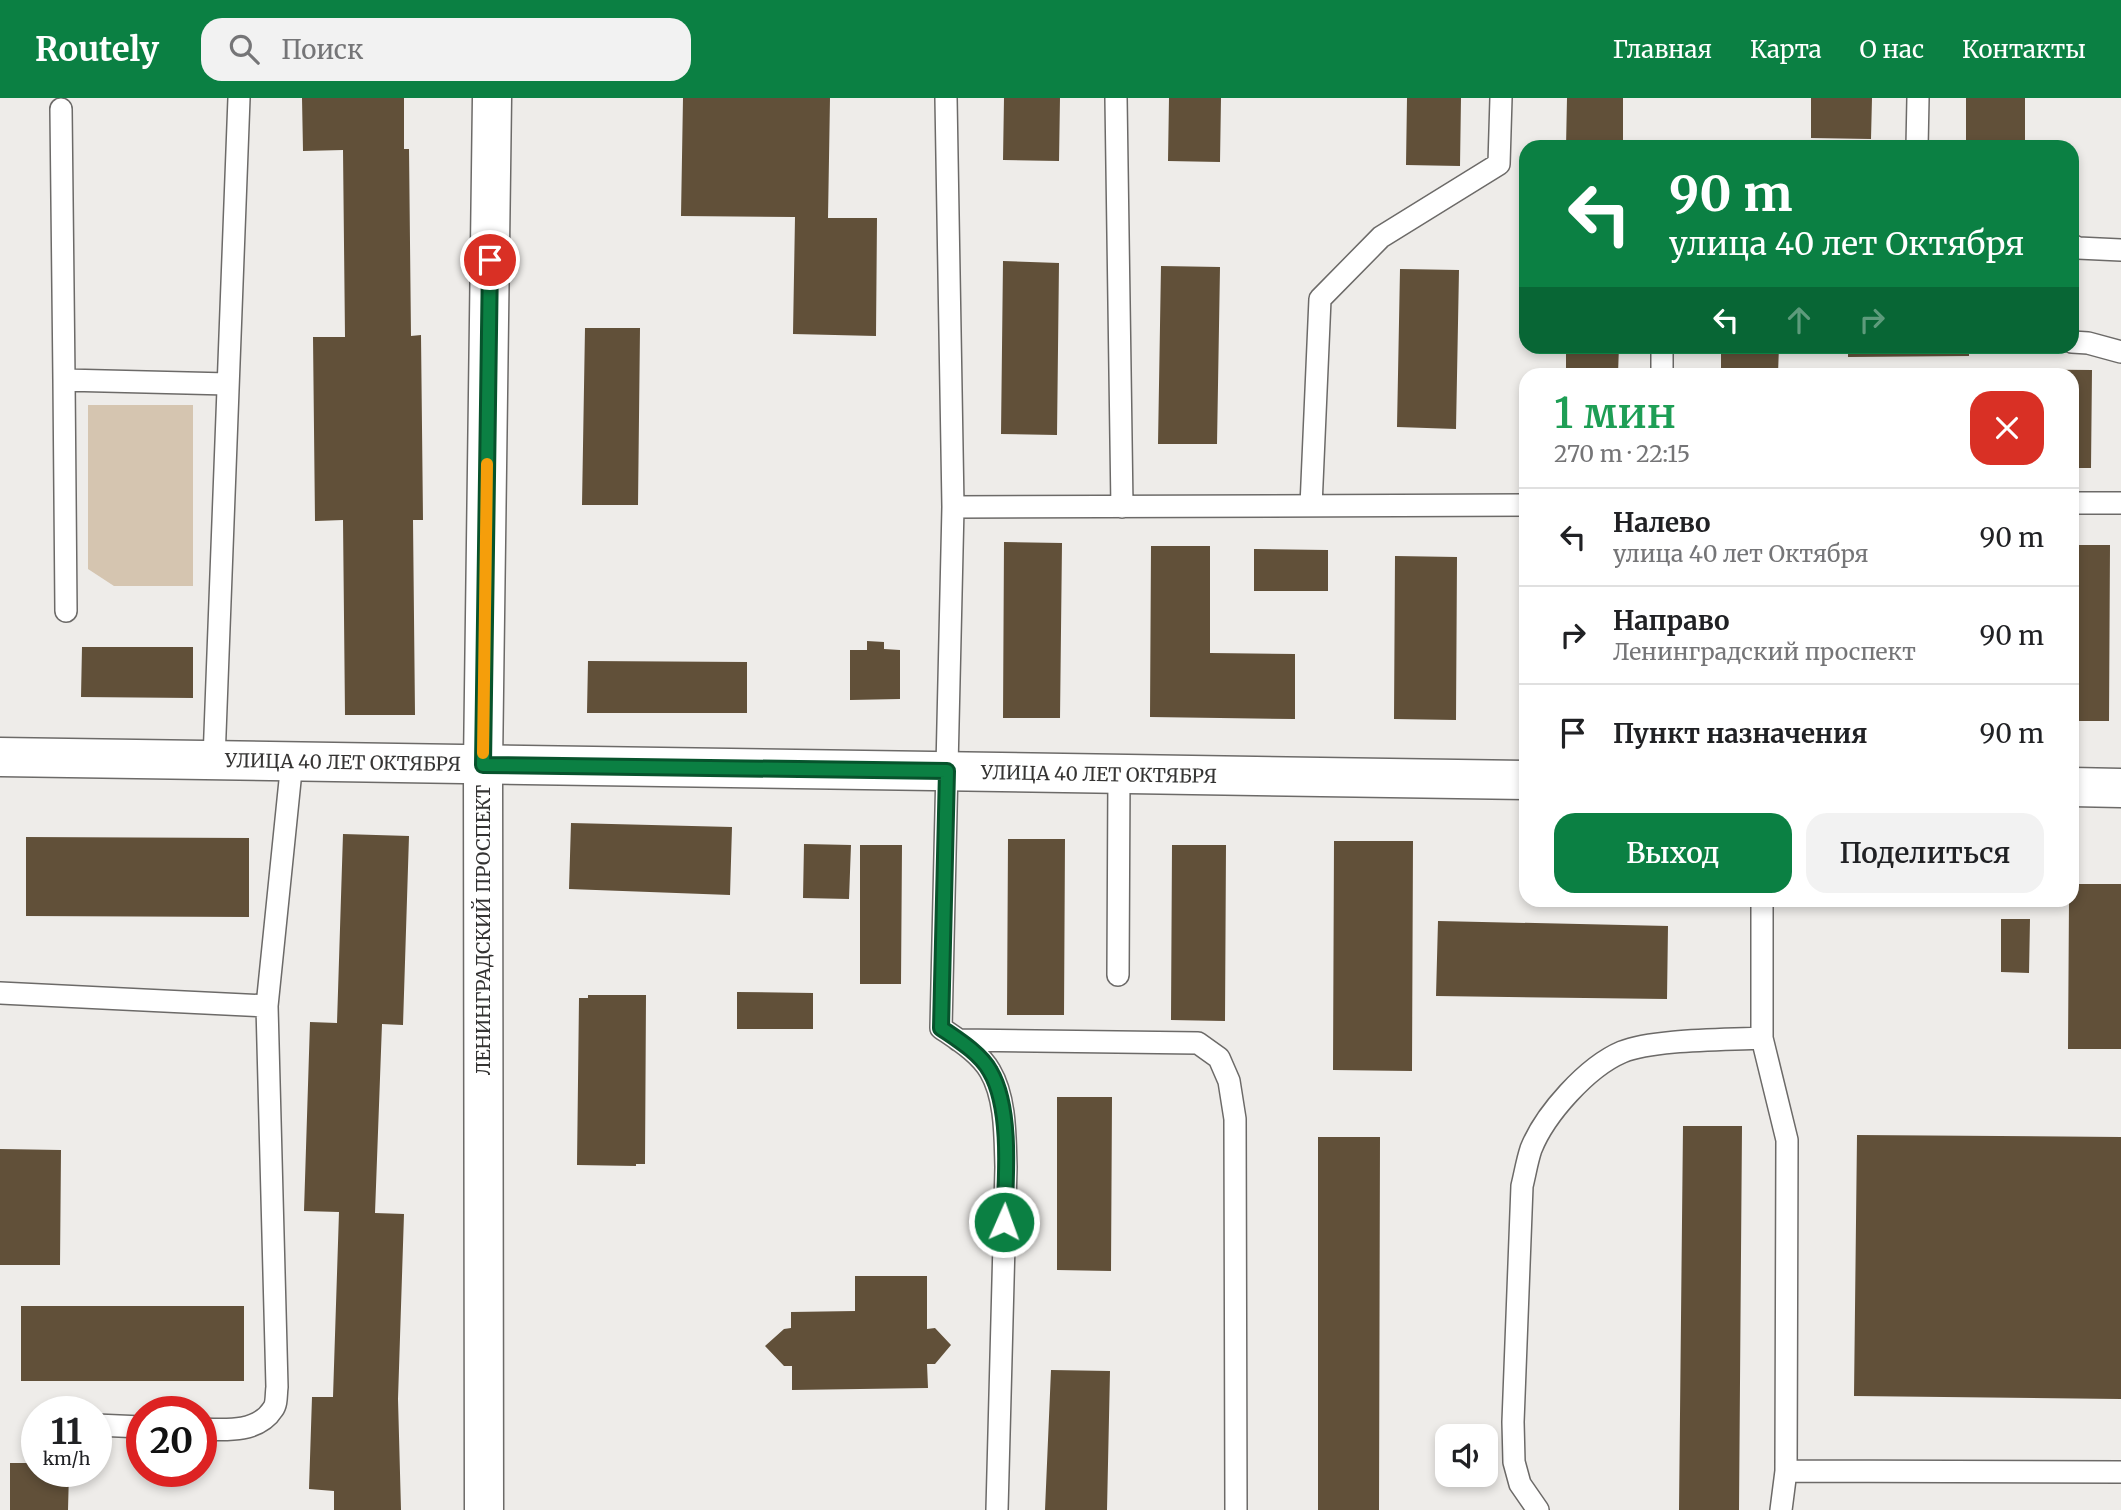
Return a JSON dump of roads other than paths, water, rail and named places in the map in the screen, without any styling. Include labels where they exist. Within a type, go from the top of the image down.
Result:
[{"type":"street","name":"ЛЕНИНГРАДСКИЙ ПРОСПЕКТ","points":[[484,1510],[483,765],[492,98]]},
{"type":"street","name":"УЛИЦА 40 ЛЕТ ОКТЯБРЯ","points":[[0,757],[1519,780]]},
{"type":"street","points":[[2079,787],[2121,788]]},
{"type":"lane","points":[[214,760],[239,98]]},
{"type":"lane","points":[[946,98],[953,507],[941,1028],[990,1070],[1000,1099],[1005,1132],[997,1510]]},
{"type":"lane","points":[[1116,98],[1122,507]]},
{"type":"lane","points":[[1311,506],[1320,299],[1381,237],[1499,164],[1501,98]]},
{"type":"lane","points":[[1917,140],[1918,98]]},
{"type":"lane","points":[[61,109],[66,611]]},
{"type":"lane","points":[[2079,248],[2121,250]]},
{"type":"lane","points":[[2079,342],[2121,352]]},
{"type":"lane","points":[[64,380],[228,384]]},
{"type":"lane","points":[[2079,503],[2121,503]]},
{"type":"lane","points":[[953,507],[1519,505]]},
{"type":"lane","points":[[217,1429],[236,1430],[262,1421],[275,1408],[277,1376],[267,1006],[292,761]]},
{"type":"lane","points":[[1118,975],[1119,774]]},
{"type":"lane","points":[[1762,907],[1762,1038],[1787,1140],[1786,1471],[1781,1510]]},
{"type":"lane","points":[[0,993],[267,1006]]},
{"type":"lane","points":[[1538,1510],[1520,1484],[1514,1462],[1513,1422],[1522,1186],[1531,1150],[1565,1097],[1594,1069],[1622,1052],[1656,1045],[1762,1038]]},
{"type":"lane","points":[[958,1040],[1198,1043],[1219,1058],[1229,1081],[1235,1119],[1236,1510]]},
{"type":"lane","points":[[1786,1471],[2121,1472]]}]
